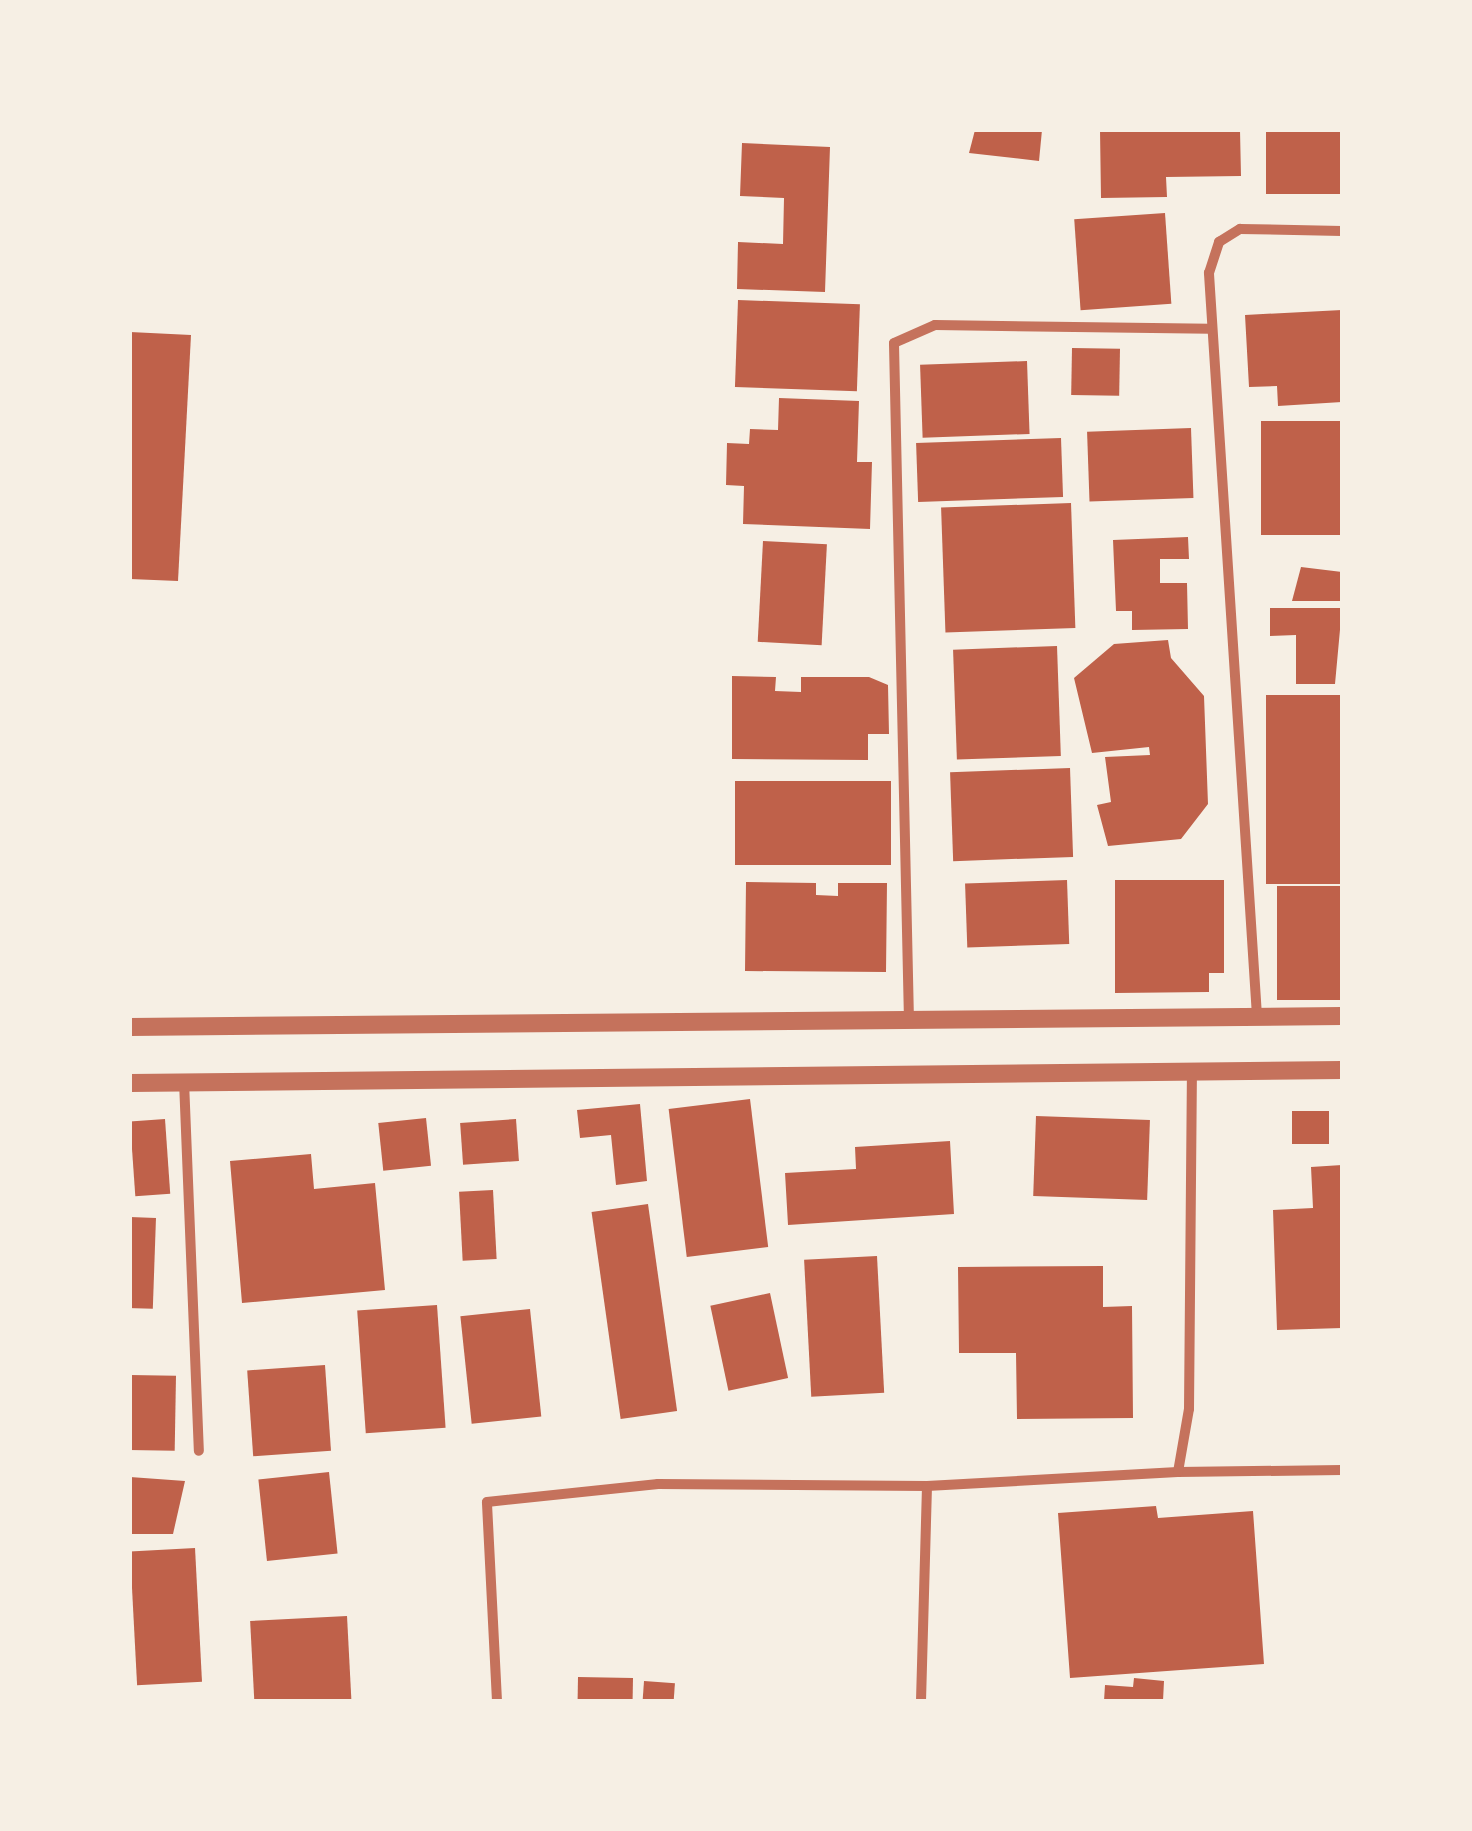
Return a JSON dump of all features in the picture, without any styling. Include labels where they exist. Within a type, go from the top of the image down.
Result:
[{"type":"street","points":[[1257,1016],[1210,329],[1219,242],[1240,229],[1342,231]]},
{"type":"street","points":[[910,1022],[894,343],[903,331],[934,325],[1210,329]]},
{"type":"street","points":[[130,1028],[1342,1016]]},
{"type":"street","points":[[130,1083],[1342,1070]]},
{"type":"street","points":[[1178,1472],[1188,1410],[1192,1072]]},
{"type":"street","points":[[184,1080],[200,1450]]},
{"type":"street","points":[[497,1701],[487,1502],[658,1484],[927,1486],[1178,1472],[1342,1470]]},
{"type":"street","points":[[922,1701],[927,1486]]},
{"type":"building","points":[[975,130],[1042,130],[1039,161],[969,153]]},
{"type":"building","points":[[1100,130],[1240,130],[1241,176],[1166,177],[1167,197],[1101,198]]},
{"type":"building","points":[[1266,130],[1342,130],[1342,194],[1266,194]]},
{"type":"building","points":[[742,143],[830,147],[825,292],[737,289],[738,242],[783,244],[784,198],[740,196]]},
{"type":"building","points":[[1165,213],[1171,304],[1081,310],[1074,219]]},
{"type":"building","points":[[738,300],[860,304],[857,391],[735,387]]},
{"type":"building","points":[[1342,310],[1342,402],[1278,406],[1277,386],[1249,387],[1245,315]]},
{"type":"building","points":[[130,332],[191,335],[178,581],[130,579]]},
{"type":"building","points":[[1072,348],[1120,349],[1119,396],[1071,395]]},
{"type":"building","points":[[1027,361],[1030,434],[923,438],[920,365]]},
{"type":"building","points":[[779,398],[859,401],[857,462],[872,462],[870,529],[743,524],[744,486],[726,485],[727,443],[749,444],[750,429],[778,430]]},
{"type":"building","points":[[1261,421],[1342,421],[1342,535],[1261,535]]},
{"type":"building","points":[[1191,428],[1193,498],[1090,502],[1087,432]]},
{"type":"building","points":[[1061,438],[1063,497],[918,502],[916,443]]},
{"type":"building","points":[[1071,503],[1075,628],[945,632],[941,508]]},
{"type":"building","points":[[1188,537],[1189,559],[1160,559],[1160,583],[1187,583],[1188,629],[1132,630],[1132,611],[1116,611],[1113,540]]},
{"type":"building","points":[[763,541],[827,544],[822,645],[758,642]]},
{"type":"building","points":[[1301,567],[1342,572],[1342,601],[1292,601]]},
{"type":"building","points":[[1270,608],[1342,608],[1335,684],[1296,684],[1296,635],[1270,636]]},
{"type":"building","points":[[1168,640],[1171,658],[1204,696],[1208,804],[1181,839],[1108,846],[1097,805],[1111,802],[1105,757],[1150,755],[1149,747],[1092,753],[1074,678],[1114,644]]},
{"type":"building","points":[[1057,646],[1061,756],[957,760],[953,650]]},
{"type":"building","points":[[732,676],[776,677],[775,691],[801,692],[801,677],[869,677],[888,685],[889,734],[868,734],[868,760],[732,759]]},
{"type":"building","points":[[1266,695],[1342,695],[1342,884],[1266,884]]},
{"type":"building","points":[[1070,768],[1073,857],[953,861],[950,772]]},
{"type":"building","points":[[735,781],[891,781],[891,865],[735,865]]},
{"type":"building","points":[[1067,880],[1069,944],[967,948],[965,884]]},
{"type":"building","points":[[1115,880],[1224,880],[1224,973],[1209,973],[1209,992],[1115,993]]},
{"type":"building","points":[[746,882],[816,883],[816,895],[838,896],[838,883],[887,883],[886,972],[745,971]]},
{"type":"building","points":[[1277,886],[1342,886],[1342,1000],[1277,1000]]},
{"type":"building","points":[[750,1099],[768,1247],[687,1257],[669,1109]]},
{"type":"building","points":[[640,1104],[647,1181],[616,1185],[611,1135],[580,1138],[577,1110]]},
{"type":"building","points":[[1292,1111],[1329,1111],[1329,1144],[1292,1144]]},
{"type":"building","points":[[1036,1116],[1150,1120],[1147,1200],[1033,1196]]},
{"type":"building","points":[[426,1118],[431,1166],[383,1171],[378,1123]]},
{"type":"building","points":[[165,1119],[170,1194],[135,1196],[130,1121]]},
{"type":"building","points":[[516,1119],[519,1161],[463,1165],[460,1123]]},
{"type":"building","points":[[950,1141],[954,1214],[788,1225],[785,1173],[856,1169],[855,1147]]},
{"type":"building","points":[[311,1154],[314,1189],[375,1183],[385,1290],[242,1303],[230,1161]]},
{"type":"building","points":[[1342,1165],[1342,1328],[1277,1330],[1273,1210],[1313,1208],[1311,1167]]},
{"type":"building","points":[[493,1190],[497,1259],[463,1261],[459,1192]]},
{"type":"building","points":[[648,1204],[677,1411],[621,1419],[592,1212]]},
{"type":"building","points":[[130,1217],[156,1218],[153,1309],[130,1308]]},
{"type":"building","points":[[877,1256],[884,1393],[811,1397],[804,1260]]},
{"type":"building","points":[[1103,1266],[1103,1307],[1132,1306],[1133,1418],[1017,1419],[1016,1353],[959,1353],[958,1267]]},
{"type":"building","points":[[770,1293],[788,1378],[728,1391],[710,1306]]},
{"type":"building","points":[[437,1305],[446,1428],[366,1433],[357,1311]]},
{"type":"building","points":[[530,1309],[541,1416],[472,1424],[460,1316]]},
{"type":"building","points":[[325,1365],[331,1451],[253,1456],[247,1370]]},
{"type":"building","points":[[130,1375],[176,1376],[175,1451],[130,1450]]},
{"type":"building","points":[[329,1472],[338,1554],[267,1561],[258,1479]]},
{"type":"building","points":[[130,1477],[185,1481],[173,1534],[130,1534]]},
{"type":"building","points":[[1156,1506],[1158,1518],[1253,1511],[1264,1664],[1070,1678],[1058,1513]]},
{"type":"building","points":[[195,1548],[202,1682],[137,1685],[130,1551]]},
{"type":"building","points":[[347,1616],[351,1701],[254,1701],[250,1621]]},
{"type":"building","points":[[578,1677],[633,1678],[633,1701],[578,1701]]},
{"type":"building","points":[[1134,1678],[1164,1681],[1163,1701],[1104,1701],[1105,1685],[1133,1687]]},
{"type":"building","points":[[644,1681],[675,1683],[674,1701],[643,1701]]}]
